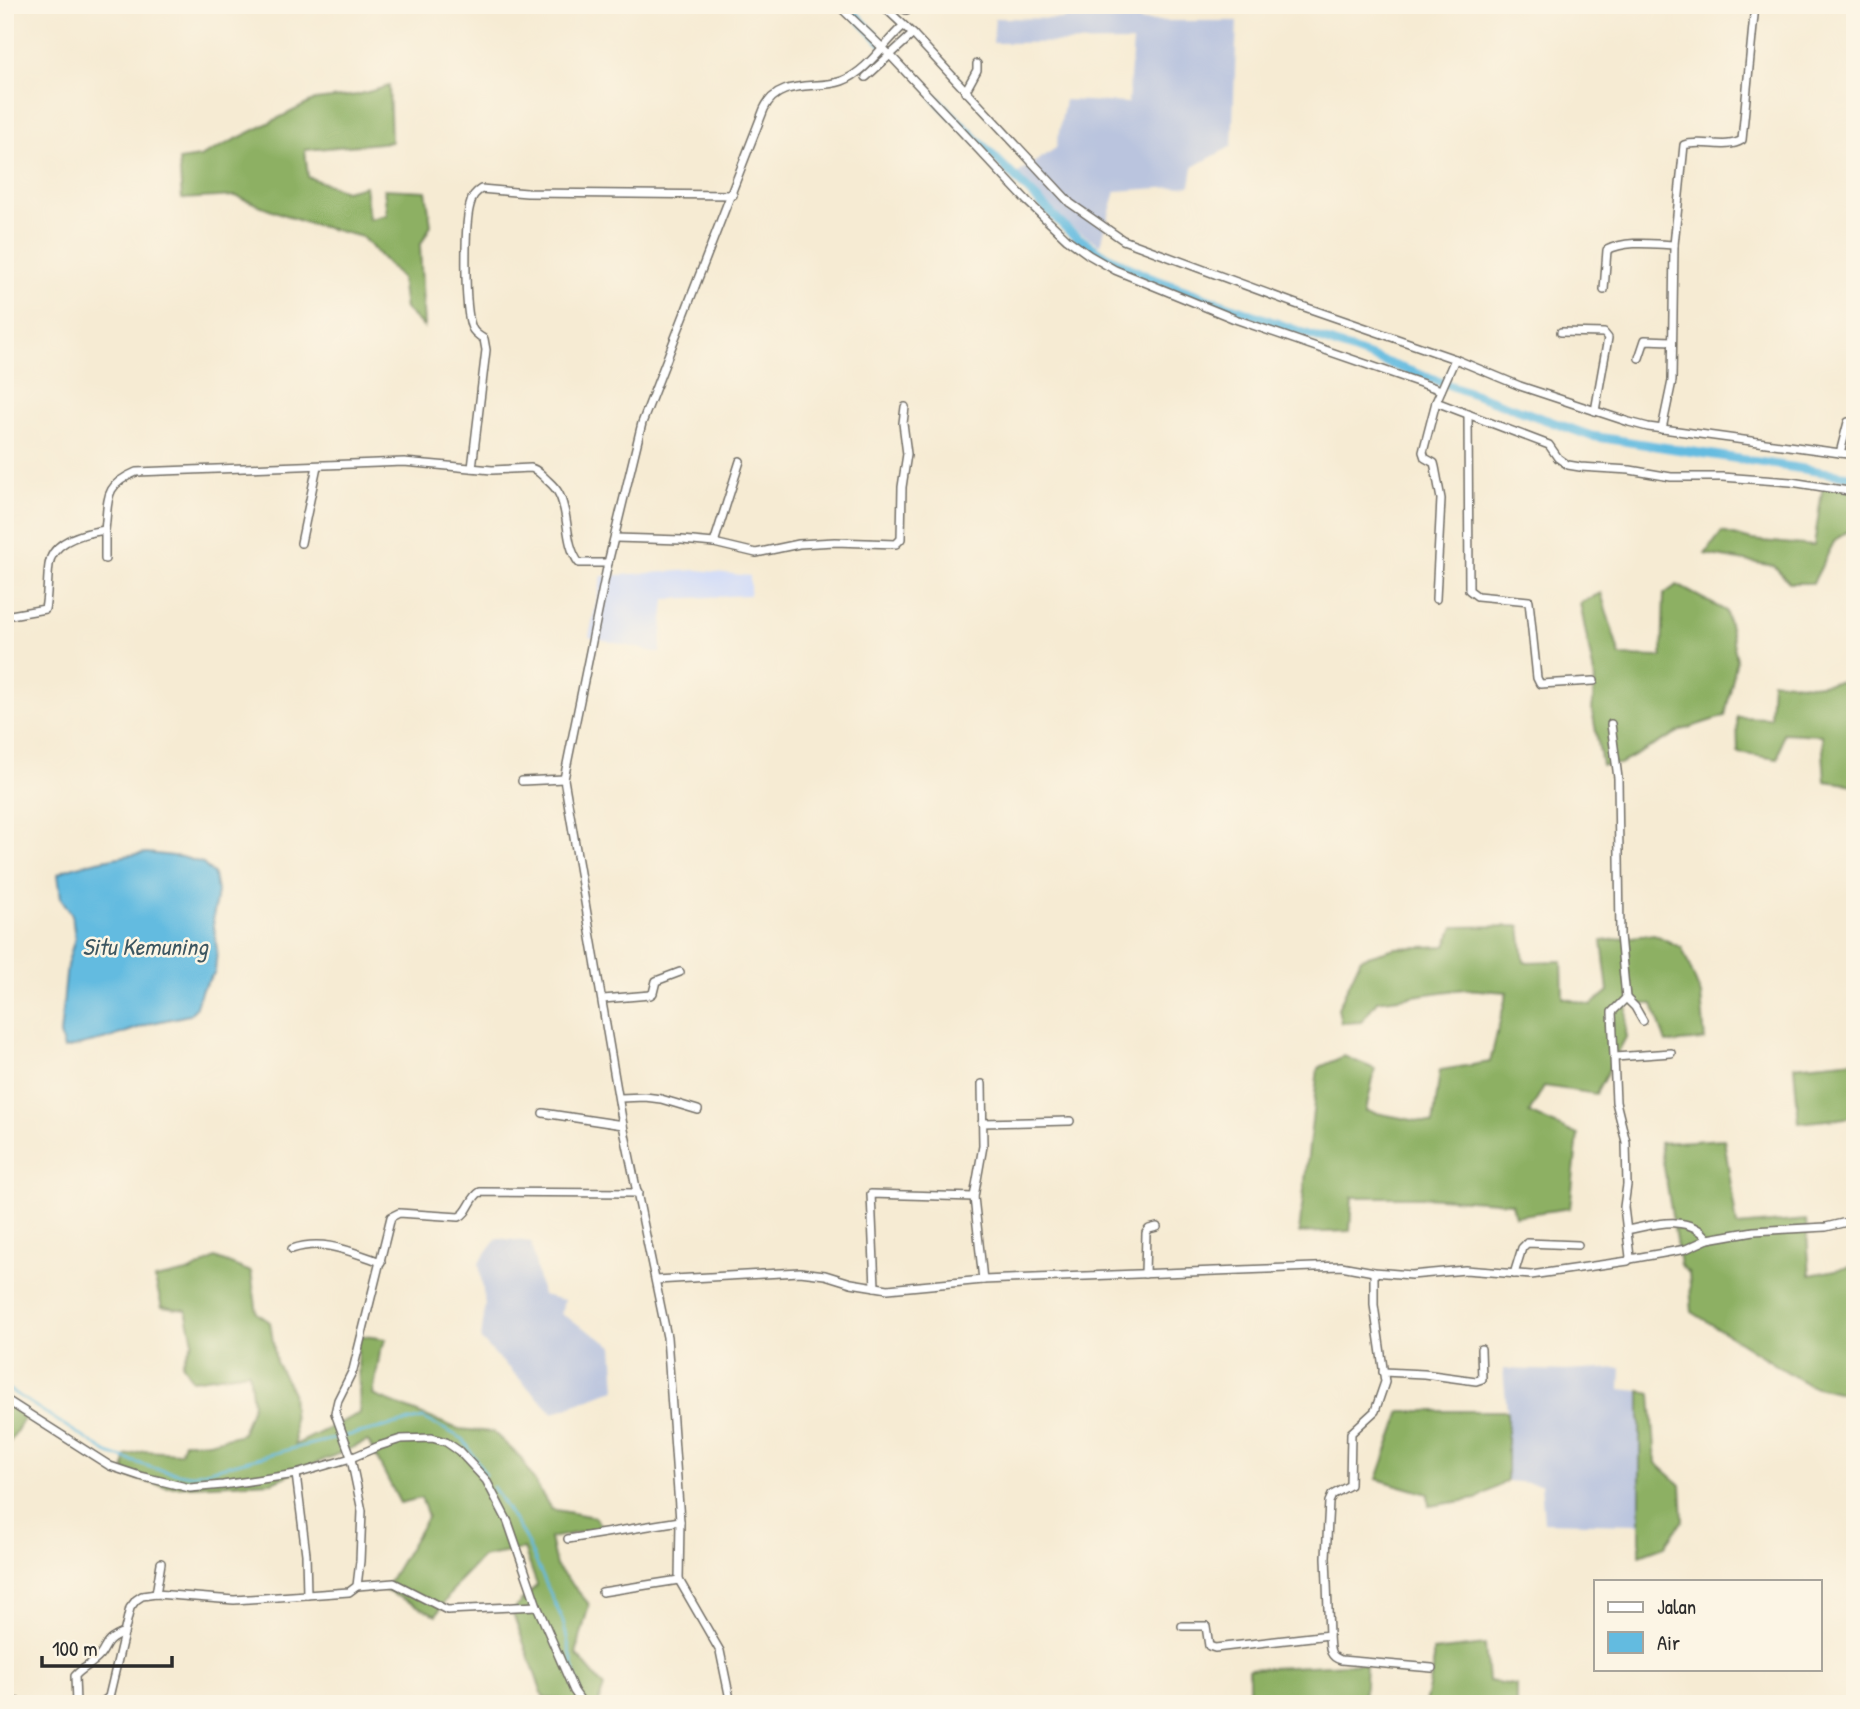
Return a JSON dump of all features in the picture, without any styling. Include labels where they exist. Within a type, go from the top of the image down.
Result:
[{"type":"street","points":[[838,5],[891,55],[1027,201],[1089,256],[1115,270],[1235,319],[1442,388]]},
{"type":"street","points":[[882,5],[900,29],[965,92],[1070,204],[1123,240],[1453,363],[1638,425],[1855,455]]},
{"type":"street","points":[[894,5],[906,10],[922,5]]},
{"type":"street","points":[[1662,429],[1672,381],[1674,245],[1684,145],[1734,144],[1742,140],[1755,5]]},
{"type":"street","points":[[731,1704],[720,1651],[679,1580],[680,1521],[668,1350],[624,1125],[564,779],[608,564],[642,423],[769,100],[792,88],[843,80],[883,48],[900,29]]},
{"type":"street","points":[[866,77],[910,37]]},
{"type":"street","points":[[965,92],[977,70],[977,64]]},
{"type":"street","points":[[472,468],[486,350],[484,339],[475,333],[471,326],[467,300],[467,231],[470,203],[477,192],[481,189],[527,193],[733,195]]},
{"type":"street","points":[[1604,290],[1607,250],[1625,244],[1674,245]]},
{"type":"street","points":[[1561,332],[1604,333],[1608,338],[1595,411]]},
{"type":"street","points":[[1639,358],[1645,340],[1672,341]]},
{"type":"street","points":[[1436,599],[1441,499],[1436,467],[1424,458],[1423,453],[1436,402],[1453,363]]},
{"type":"street","points":[[1436,402],[1549,445],[1558,458],[1568,465],[1630,470],[1671,477],[1722,477],[1791,482],[1855,492]]},
{"type":"street","points":[[615,538],[714,543],[756,553],[799,544],[835,542],[882,545],[900,542],[903,476],[907,454],[903,423],[905,407]]},
{"type":"street","points":[[1468,414],[1469,590],[1477,596],[1529,601],[1537,678],[1540,684],[1594,681]]},
{"type":"street","points":[[1840,453],[1848,422]]},
{"type":"street","points":[[714,543],[740,461]]},
{"type":"street","points":[[105,559],[109,493],[118,480],[136,472],[404,462],[472,468],[537,469],[561,496],[576,560],[579,563],[608,564]]},
{"type":"street","points":[[301,543],[317,466]]},
{"type":"street","points":[[5,616],[43,611],[46,608],[49,562],[55,551],[75,536],[105,530]]},
{"type":"street","points":[[1611,724],[1618,778],[1620,935],[1626,998],[1643,1021]]},
{"type":"street","points":[[522,781],[564,779]]},
{"type":"street","points":[[603,999],[650,995],[656,981],[680,972]]},
{"type":"street","points":[[1626,998],[1614,1007],[1612,1012],[1616,1102],[1626,1142],[1627,1185],[1624,1207],[1630,1259]]},
{"type":"street","points":[[1615,1057],[1671,1053]]},
{"type":"street","points":[[982,1084],[983,1146],[974,1197],[983,1280]]},
{"type":"street","points":[[620,1098],[661,1099],[698,1110]]},
{"type":"street","points":[[543,1113],[624,1125]]},
{"type":"street","points":[[982,1122],[1070,1121]]},
{"type":"street","points":[[356,1586],[362,1511],[350,1456],[335,1413],[338,1400],[353,1370],[391,1217],[395,1214],[454,1218],[463,1215],[474,1196],[480,1192],[638,1193]]},
{"type":"street","points":[[875,1287],[871,1194],[974,1197]]},
{"type":"street","points":[[656,1280],[800,1272],[888,1289],[983,1280],[1341,1266],[1411,1275],[1465,1269],[1531,1275],[1624,1263],[1630,1259],[1686,1249],[1708,1239],[1754,1231],[1826,1227],[1855,1220]]},
{"type":"street","points":[[1626,1230],[1681,1223],[1695,1226],[1708,1239]]},
{"type":"street","points":[[1145,1274],[1146,1233],[1157,1227]]},
{"type":"street","points":[[1514,1274],[1522,1248],[1527,1243],[1578,1245]]},
{"type":"street","points":[[292,1249],[307,1244],[330,1245],[381,1262]]},
{"type":"street","points":[[1374,1272],[1374,1305],[1385,1382],[1375,1411],[1351,1433],[1350,1485],[1332,1495],[1329,1502],[1326,1557],[1330,1652],[1334,1658],[1341,1660],[1432,1668]]},
{"type":"street","points":[[1383,1372],[1476,1381],[1482,1379],[1481,1349]]},
{"type":"street","points":[[5,1399],[96,1458],[140,1476],[190,1488],[296,1474],[379,1446],[417,1437],[446,1442],[459,1451],[486,1480],[508,1522],[537,1606],[581,1703]]},
{"type":"street","points":[[296,1474],[306,1553],[307,1595]]},
{"type":"street","points":[[568,1539],[680,1521]]},
{"type":"street","points":[[156,1594],[161,1563]]},
{"type":"street","points":[[602,1592],[679,1580]]},
{"type":"street","points":[[100,1704],[109,1697],[130,1608],[142,1596],[156,1594],[234,1600],[349,1592],[356,1586],[394,1583],[447,1610],[537,1606]]},
{"type":"street","points":[[1182,1626],[1206,1626],[1211,1648],[1329,1635]]},
{"type":"street","points":[[76,1704],[75,1676],[98,1658],[111,1638],[124,1633]]},
{"type":"street","points":[[5,1700],[60,1704]]},
{"type":"shaded area","points":[[1066,5],[1139,5],[1140,21],[1237,21],[1232,146],[1193,167],[1190,186],[1116,191],[1100,245],[1048,212],[1012,177],[1056,148],[1065,100],[1128,103],[1133,42],[993,43],[995,18],[1065,19]]},
{"type":"shaded area","points":[[698,570],[750,576],[750,595],[665,599],[660,653],[589,637],[602,576]]},
{"type":"shaded area","points":[[497,1238],[531,1242],[542,1295],[564,1300],[561,1314],[613,1346],[616,1389],[553,1413],[481,1340],[485,1305],[479,1263]]},
{"type":"shaded area","points":[[1621,1368],[1620,1389],[1640,1391],[1639,1524],[1544,1522],[1541,1484],[1507,1481],[1507,1411],[1503,1369],[1565,1371]]},
{"type":"green space","points":[[389,86],[391,142],[305,150],[308,177],[345,191],[365,186],[369,219],[387,215],[384,189],[426,191],[431,225],[420,246],[424,327],[405,309],[401,278],[362,237],[303,222],[236,196],[182,199],[179,160],[200,157],[315,100],[357,95]]},
{"type":"green space","points":[[1823,484],[1855,490],[1855,526],[1835,540],[1813,583],[1790,583],[1774,566],[1705,554],[1722,532],[1752,540],[1814,546]]},
{"type":"green space","points":[[1677,585],[1726,611],[1737,659],[1725,716],[1682,730],[1620,764],[1602,765],[1592,710],[1595,680],[1580,603],[1601,593],[1620,656],[1662,657],[1664,594]]},
{"type":"green space","points":[[1854,680],[1855,785],[1825,781],[1822,735],[1783,733],[1778,759],[1738,753],[1737,717],[1770,718],[1772,681],[1812,685]]},
{"type":"green space","points":[[1520,926],[1524,962],[1562,961],[1563,998],[1591,1005],[1608,991],[1602,941],[1654,934],[1682,948],[1701,995],[1705,1040],[1666,1043],[1653,1004],[1627,1004],[1626,1037],[1596,1094],[1544,1086],[1529,1113],[1578,1135],[1570,1208],[1515,1216],[1512,1203],[1424,1197],[1352,1197],[1350,1231],[1299,1233],[1318,1068],[1344,1056],[1375,1069],[1366,1111],[1433,1124],[1440,1070],[1490,1062],[1507,992],[1464,989],[1377,1001],[1361,1022],[1341,1023],[1338,1008],[1361,958],[1395,948],[1446,946],[1454,927]]},
{"type":"green space","points":[[1855,1060],[1855,1117],[1799,1123],[1794,1066]]},
{"type":"green space","points":[[1724,1139],[1737,1226],[1806,1220],[1810,1275],[1851,1267],[1855,1254],[1855,1357],[1847,1359],[1846,1394],[1808,1385],[1692,1312],[1689,1273],[1680,1265],[1660,1143]]},
{"type":"green space","points":[[215,1258],[251,1272],[257,1313],[270,1322],[276,1362],[292,1391],[295,1445],[360,1413],[357,1335],[386,1339],[380,1352],[373,1395],[458,1429],[493,1432],[520,1457],[551,1509],[594,1517],[603,1528],[550,1538],[556,1566],[589,1604],[576,1654],[604,1687],[598,1704],[568,1704],[562,1700],[544,1698],[512,1611],[537,1585],[524,1549],[482,1557],[459,1581],[436,1615],[384,1590],[428,1516],[421,1498],[400,1503],[368,1441],[272,1482],[167,1487],[124,1476],[126,1456],[144,1451],[180,1453],[184,1442],[209,1442],[242,1434],[253,1403],[249,1372],[192,1380],[182,1363],[193,1341],[186,1310],[162,1307],[155,1279],[192,1271]]},
{"type":"green space","points":[[1640,1391],[1651,1394],[1656,1463],[1681,1485],[1683,1520],[1665,1546],[1640,1555]]},
{"type":"green space","points":[[5,1404],[25,1417],[5,1450]]},
{"type":"green space","points":[[1401,1411],[1507,1411],[1507,1481],[1476,1499],[1429,1506],[1428,1494],[1377,1479]]},
{"type":"green space","points":[[1485,1645],[1488,1681],[1516,1685],[1516,1704],[1425,1704],[1433,1670],[1433,1651]]},
{"type":"green space","points":[[1366,1663],[1364,1704],[1249,1704],[1249,1669]]},
{"type":"water","name":"Situ Kemuning","points":[[147,853],[182,857],[202,863],[214,875],[217,891],[213,919],[217,950],[215,972],[202,989],[195,1009],[189,1015],[64,1049],[60,1035],[67,965],[75,938],[72,915],[61,898],[58,874],[87,863]]},
{"type":"waterway","points":[[846,5],[885,46]]},
{"type":"waterway","points":[[936,99],[1069,231],[1099,252],[1148,277],[1591,436],[1855,477]]},
{"type":"waterway","points":[[5,1387],[108,1453],[156,1469],[190,1475],[423,1418],[463,1439],[486,1475]]},
{"type":"waterway","points":[[493,1487],[525,1538],[563,1621],[580,1695]]}]
